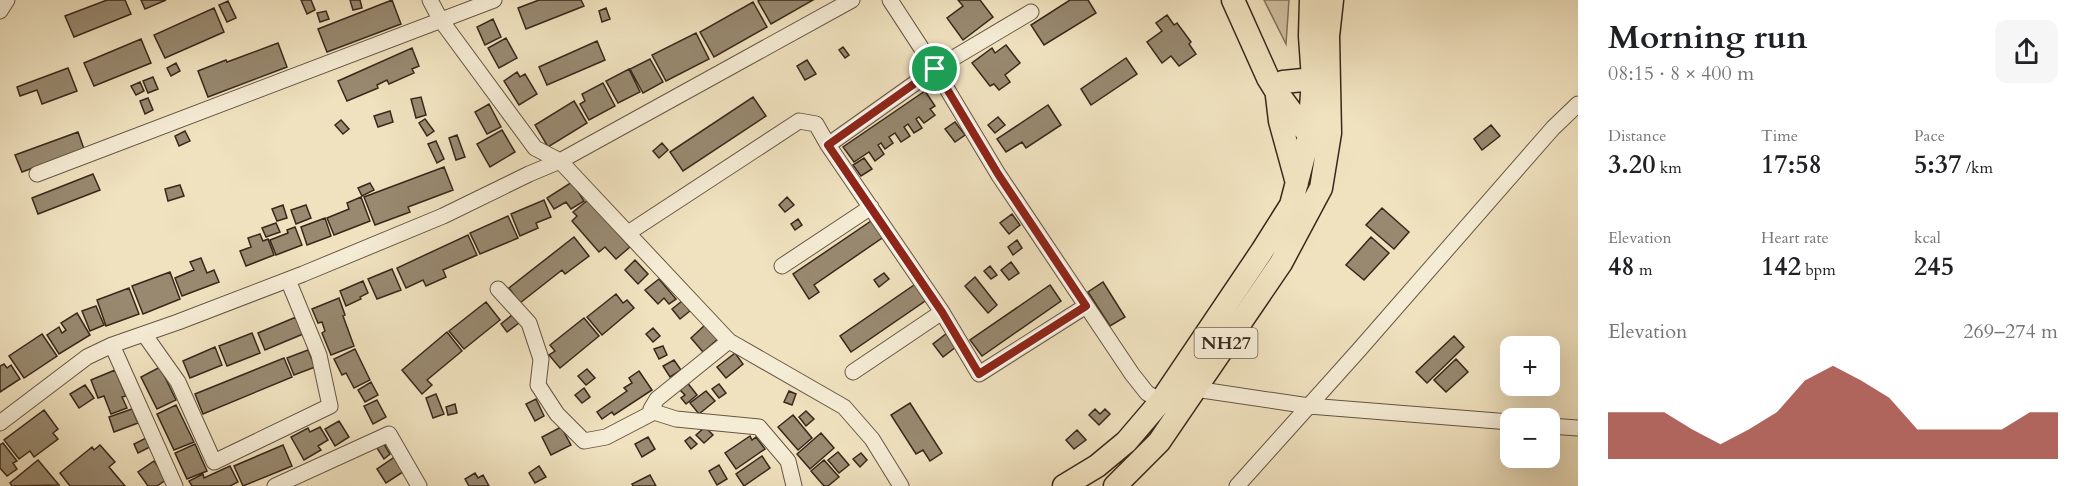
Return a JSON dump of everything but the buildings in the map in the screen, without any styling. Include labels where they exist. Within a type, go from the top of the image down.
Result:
[{"type":"highway","points":[[1233,0],[1260,60],[1279,87],[1319,134]]},
{"type":"highway","name":"NH27","points":[[1115,486],[1159,442],[1281,263],[1321,188],[1319,134],[1310,36],[1311,0]]},
{"type":"highway","name":"NH27","points":[[1064,486],[1097,466],[1126,442],[1161,401],[1291,205],[1297,184],[1319,134],[1332,0]]},
{"type":"highway","points":[[1279,87],[1313,79]]},
{"type":"highway","points":[[1279,87],[1280,121],[1297,184]]},
{"type":"street","points":[[0,11],[7,0]]},
{"type":"street","points":[[430,0],[440,19],[535,148],[560,161],[729,341],[844,407],[872,439],[901,486]]},
{"type":"street","points":[[36,174],[494,0]]},
{"type":"street","points":[[0,423],[87,357],[112,345],[288,280],[444,216],[560,161],[852,0]]},
{"type":"street","points":[[890,0],[935,69],[998,174],[1147,393],[1161,401],[1195,389],[1309,406],[1500,421]]},
{"type":"street","points":[[828,145],[935,69],[1031,12]]},
{"type":"street","points":[[1237,486],[1553,128],[1578,104]]},
{"type":"street","points":[[628,233],[799,121],[816,124],[942,312],[979,374],[1086,306]]},
{"type":"street","points":[[782,266],[871,207]]},
{"type":"street","points":[[144,334],[178,382],[214,462],[330,406],[319,355],[288,280]]},
{"type":"street","points":[[498,289],[529,323],[541,359],[538,385],[557,414],[584,441],[606,437],[654,412],[676,419],[759,427],[788,461],[794,486]]},
{"type":"street","points":[[853,372],[942,312]]},
{"type":"street","points":[[651,409],[657,399],[729,341]]},
{"type":"street","points":[[112,345],[175,486]]},
{"type":"street","points":[[1560,427],[1578,428]]},
{"type":"street","points":[[275,486],[389,434],[419,486]]},
{"type":"shaded area","points":[[1264,0],[1289,0],[1286,44]]},
{"type":"route","points":[[935,69],[998,174],[1086,306],[979,374],[942,312],[828,145],[935,69]]}]
